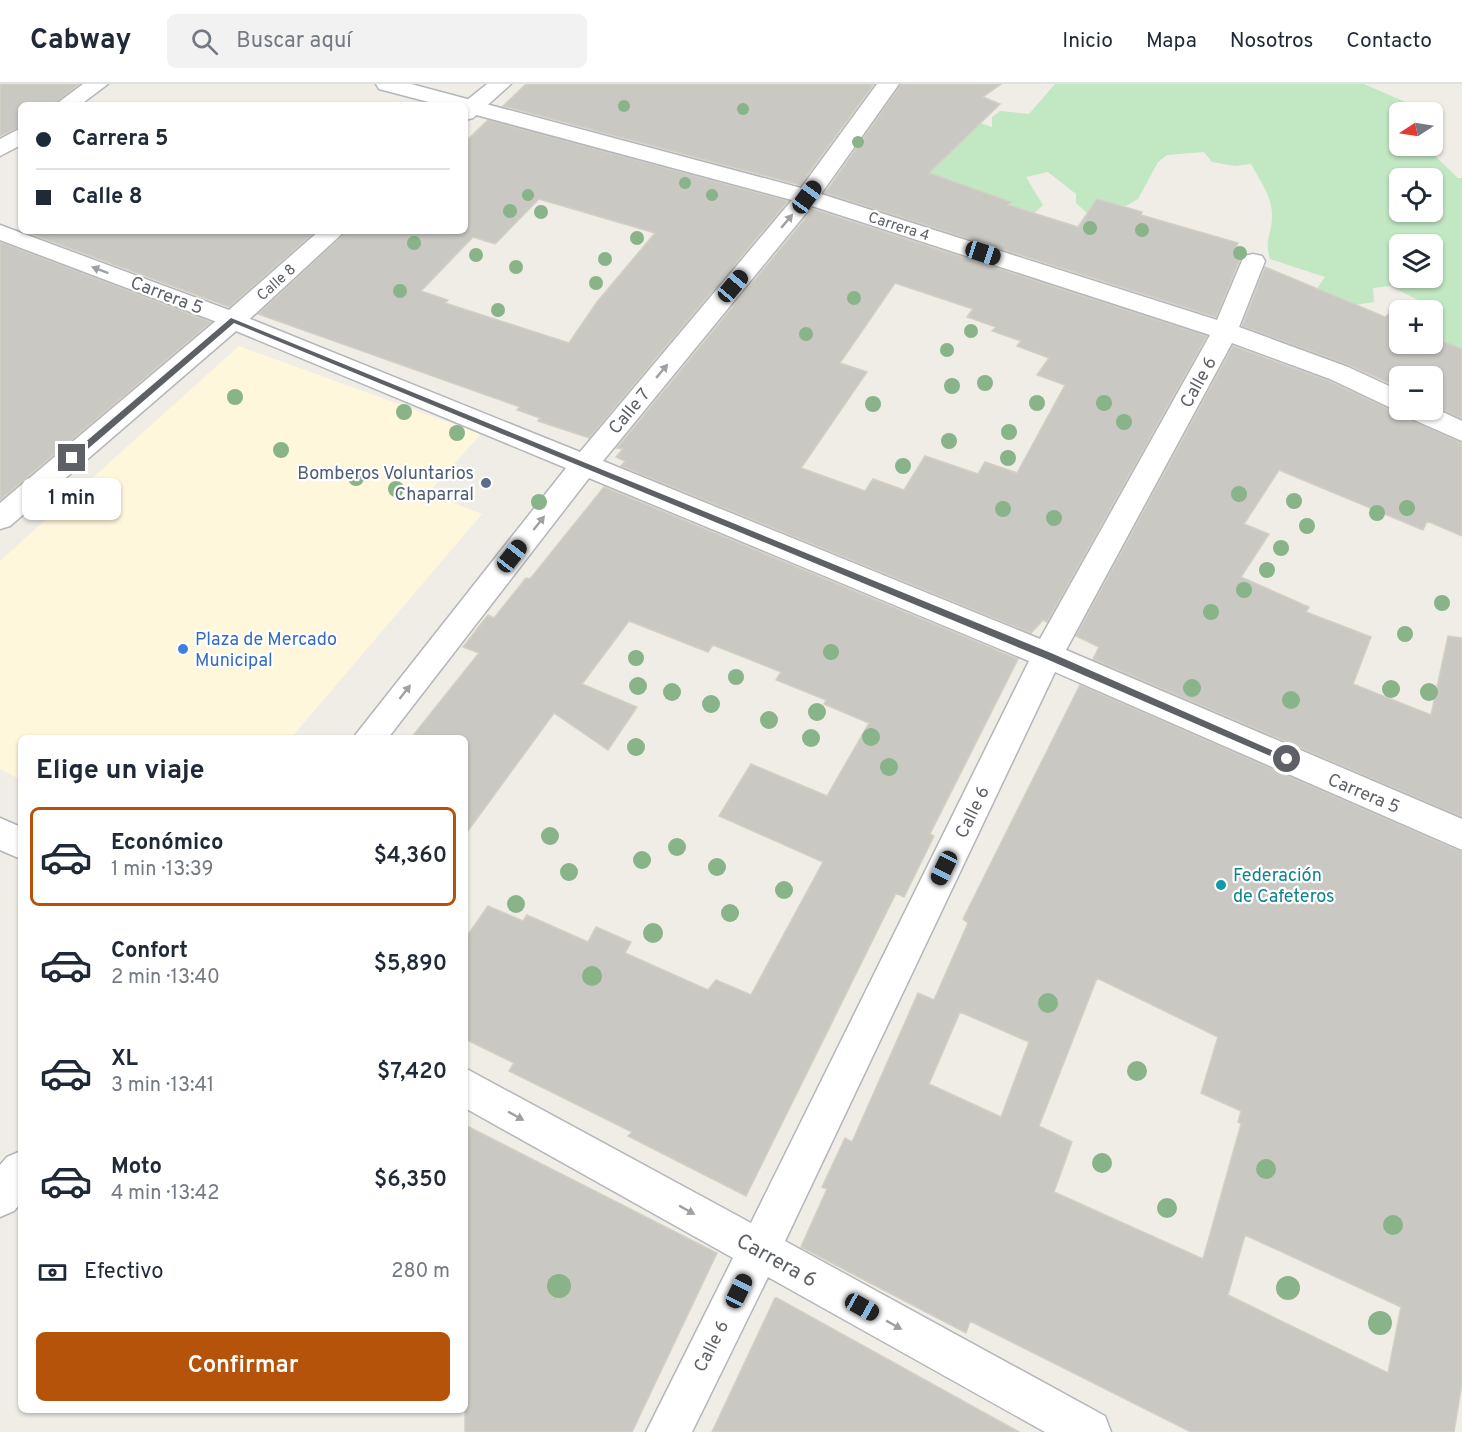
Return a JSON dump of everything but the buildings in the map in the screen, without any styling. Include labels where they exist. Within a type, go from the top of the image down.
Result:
[{"type":"street","points":[[70,102],[97,84]]},
{"type":"street","name":"Carrera 4","points":[[387,84],[444,102]]},
{"type":"street","points":[[469,110],[500,84]]},
{"type":"street","name":"Calle 7","points":[[371,735],[584,465],[807,197],[888,84]]},
{"type":"street","name":"Carrera 4","points":[[469,110],[807,197],[1225,331],[1339,374],[1389,397]]},
{"type":"street","points":[[0,149],[18,137]]},
{"type":"street","name":"Carrera 5","points":[[0,232],[233,320],[1047,655],[1462,835]]},
{"type":"street","name":"Calle 8","points":[[0,519],[233,320],[330,234]]},
{"type":"street","name":"Calle 6","points":[[668,1432],[759,1251],[1047,655],[1225,331],[1253,261]]},
{"type":"street","points":[[1436,420],[1462,432]]},
{"type":"street","points":[[0,832],[18,842]]},
{"type":"street","name":"Carrera 6","points":[[468,1089],[1089,1432]]},
{"type":"street","points":[[0,1197],[18,1175]]},
{"type":"shaded area","name":"Plaza de Mercado Municipal","points":[[239,346],[481,434],[428,493],[482,514],[294,735],[18,735],[18,778],[0,769],[0,561]]},
{"type":"green space","points":[[1055,84],[1364,84],[1405,102],[1389,102],[1389,156],[1435,156],[1458,178],[1462,178],[1462,349],[1443,341],[1443,300],[1418,300],[1394,288],[1443,288],[1443,234],[1389,234],[1389,286],[1373,288],[1374,302],[1356,305],[1316,290],[1325,277],[1270,259],[1268,241],[1272,210],[1265,189],[1251,164],[1235,166],[1212,162],[1204,152],[1167,155],[1158,162],[1138,199],[1124,207],[1097,199],[1087,213],[1076,203],[1076,194],[1048,172],[1026,177],[1043,205],[1029,218],[915,173],[936,139],[956,147],[965,138],[958,116],[992,127],[992,117],[1000,111],[1029,114]]},
{"type":"place","name":"Bomberos Voluntarios Chaparral","points":[[486,483]]},
{"type":"place","name":"Plaza de Mercado Municipal","points":[[183,649]]},
{"type":"place","name":"Federación de Cafeteros","points":[[1221,885]]},
{"type":"route","points":[[72,458],[233,320],[1047,655],[1287,759]]}]
